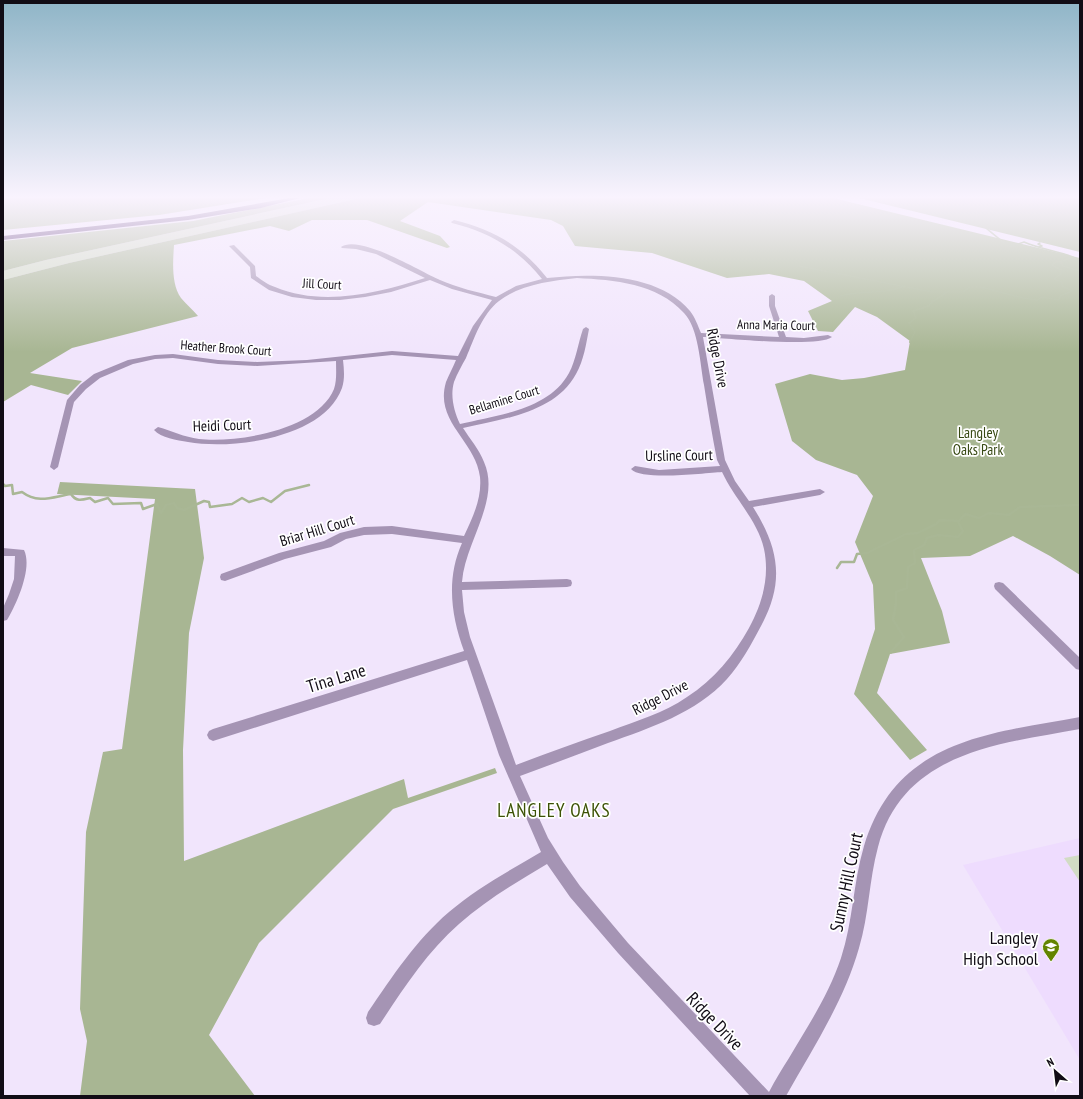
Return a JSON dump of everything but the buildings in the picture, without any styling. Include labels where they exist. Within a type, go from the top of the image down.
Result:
[{"type":"street","name":"Jill Court","points":[[235,249],[253,267],[254,278],[261,284],[280,292],[294,295],[329,298],[366,296],[396,290],[431,278]]},
{"type":"street","points":[[368,249],[375,251],[431,278],[497,299]]},
{"type":"street","points":[[516,249],[527,259],[546,280]]},
{"type":"street","name":"Ridge Drive","points":[[513,772],[633,729],[676,710],[709,688],[722,676],[746,644],[759,620],[769,595],[772,580],[769,549],[759,525],[724,469],[716,433],[699,335],[694,319],[685,308],[672,298],[654,289],[626,281],[603,277],[572,277],[546,280],[519,287],[497,299],[484,313],[450,383],[448,392],[449,410],[457,428],[479,458],[484,478],[482,503],[462,556],[456,586],[458,614],[513,772],[550,854],[567,881],[604,926],[672,1002],[762,1096]]},
{"type":"street","points":[[772,296],[772,306],[783,338]]},
{"type":"street","name":"Bellamine Court","points":[[457,428],[529,408],[552,397],[565,385],[573,374],[586,329]]},
{"type":"street","name":"Anna Maria Court","points":[[699,335],[804,340],[828,337]]},
{"type":"street","name":"Heather Brook Court","points":[[54,467],[70,402],[88,383],[114,368],[137,360],[173,356],[218,362],[257,364],[307,362],[400,353],[462,358]]},
{"type":"street","name":"Heidi Court","points":[[158,430],[173,437],[183,439],[235,441],[267,436],[289,429],[316,414],[333,397],[339,384],[339,359]]},
{"type":"street","name":"Ursline Court","points":[[635,469],[660,473],[724,469]]},
{"type":"street","points":[[747,505],[820,492]]},
{"type":"street","name":"Briar Hill Court","points":[[225,577],[284,556],[327,544],[343,536],[364,531],[392,530],[468,540]]},
{"type":"street","points":[[3,552],[20,553],[21,571],[18,583],[3,617]]},
{"type":"street","points":[[456,586],[567,583]]},
{"type":"street","points":[[999,586],[1080,665]]},
{"type":"street","name":"Tina Lane","points":[[212,735],[471,654]]},
{"type":"street","name":"Sunny Hill Court","points":[[776,1096],[836,991],[848,961],[856,932],[871,846],[878,823],[889,802],[901,786],[915,772],[946,754],[987,741],[1080,723]]},
{"type":"street","points":[[374,1018],[399,980],[443,928],[468,907],[495,888],[550,854]]},
{"type":"shaded area","name":"Langley High School","points":[[1080,838],[1080,1060],[963,865]]},
{"type":"green space","points":[[3,249],[95,249],[46,260],[3,271]]},
{"type":"green space","points":[[95,249],[130,249],[3,280],[3,271]]},
{"type":"green space","name":"Langley Oaks Park","points":[[130,249],[174,249],[173,272],[178,292],[181,298],[198,316],[72,348],[30,373],[82,381],[68,395],[31,385],[3,402],[3,280]]},
{"type":"green space","name":"Langley Oaks Park","points":[[611,249],[1044,249],[1080,258],[1080,575],[1050,556],[1013,536],[970,556],[921,558],[942,611],[950,643],[890,654],[877,693],[927,750],[910,760],[854,694],[875,629],[873,585],[855,542],[873,496],[857,475],[816,460],[792,441],[775,384],[810,374],[842,380],[864,378],[905,370],[910,341],[877,317],[855,307],[833,332],[818,331],[808,311],[832,301],[804,281],[769,274],[727,278],[652,253]]},
{"type":"green space","points":[[1069,249],[1080,249],[1080,252]]},
{"type":"green space","points":[[60,482],[195,489],[204,558],[189,633],[183,750],[184,861],[404,779],[408,798],[495,768],[497,773],[393,809],[259,943],[209,1035],[255,1096],[80,1096],[87,1041],[80,1009],[86,832],[103,752],[122,749],[155,499],[57,494]]},
{"type":"green space","points":[[1080,855],[1080,882],[1064,858]]},
{"type":"waterway","points":[[1047,249],[1073,257],[1060,262]]},
{"type":"waterway","points":[[947,292],[963,292],[970,287],[981,287],[1023,298],[1037,300],[1042,297],[1059,300],[1060,296],[1072,291],[1062,286],[1062,282],[1054,279],[1061,274],[1061,270],[1052,265],[1055,262],[1060,262]]},
{"type":"waterway","points":[[1060,262],[1063,266],[1080,271]]},
{"type":"waterway","points":[[799,266],[904,286]]},
{"type":"waterway","points":[[1080,275],[1080,281]]},
{"type":"waterway","points":[[840,296],[856,293],[889,291],[904,286]]},
{"type":"waterway","points":[[904,286],[932,292],[947,292]]},
{"type":"waterway","points":[[932,302],[947,292]]},
{"type":"waterway","points":[[910,342],[915,332],[909,323],[916,318],[913,311],[929,306],[932,301]]},
{"type":"waterway","points":[[3,484],[5,486],[12,485],[13,494],[22,492],[34,498],[45,499],[71,494],[77,499],[82,500],[90,498],[95,502],[108,498],[113,504],[141,503],[143,509],[157,504],[161,513],[166,505],[174,503],[177,508],[184,510],[204,501],[209,502],[210,507],[232,504],[242,498],[249,502],[263,498],[271,502],[285,491],[309,485]]},
{"type":"waterway","points":[[959,521],[965,514],[979,518],[989,513],[1009,515],[1020,507],[1080,505]]},
{"type":"waterway","points":[[837,568],[841,562],[854,562],[857,554],[867,553],[906,534],[918,533],[936,524],[940,520],[959,521]]},
{"type":"waterway","points":[[896,603],[896,592],[907,588],[908,567],[915,563],[914,550],[924,545],[927,538],[938,535],[958,537],[963,531],[959,521]]},
{"type":"waterway","points":[[891,652],[904,637],[893,620],[896,603]]},
{"type":"place","name":"Langley High School","points":[[1051,962]]},
{"type":"district","name":"LANGLEY OAKS","points":[[554,810]]}]
